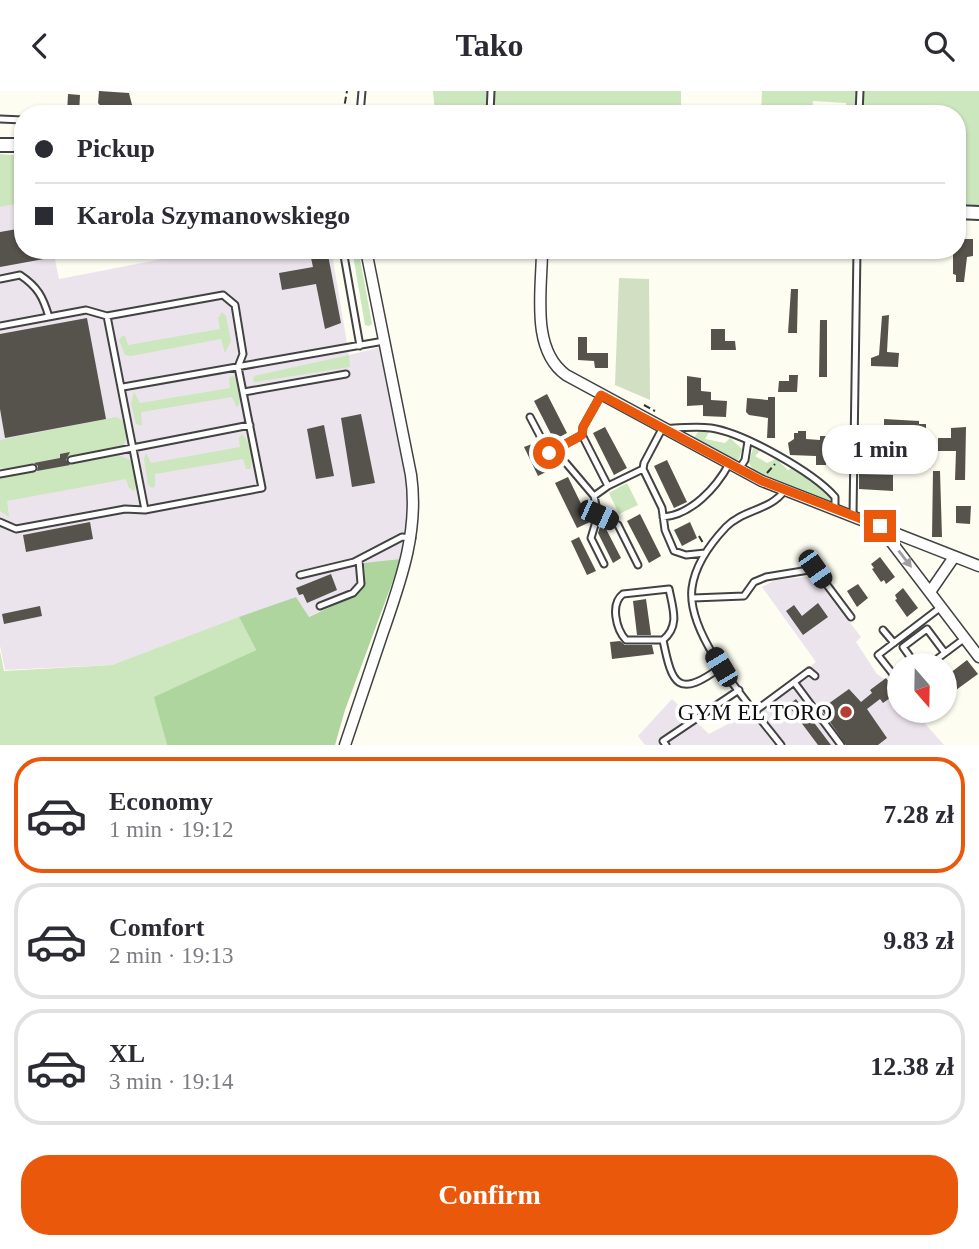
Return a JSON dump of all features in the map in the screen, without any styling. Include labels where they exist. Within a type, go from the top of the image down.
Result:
[{"type":"street","points":[[345,745],[402,576],[412,538],[413,489],[368,259]]},
{"type":"street","points":[[542,259],[543,334],[547,351],[561,371],[662,429],[784,491],[835,508],[979,566]]},
{"type":"street","points":[[880,526],[979,657]]},
{"type":"street","points":[[930,592],[954,557]]},
{"type":"lane","points":[[345,259],[360,346]]},
{"type":"lane","points":[[853,515],[857,259]]},
{"type":"lane","points":[[0,279],[20,275],[33,284],[43,296],[49,317]]},
{"type":"lane","points":[[0,326],[86,310],[107,316],[223,295],[236,305],[243,353],[239,367],[262,488],[145,510],[125,509],[16,529],[0,522]]},
{"type":"lane","points":[[107,316],[145,510]]},
{"type":"lane","points":[[123,387],[384,341]]},
{"type":"lane","points":[[244,392],[346,374]]},
{"type":"lane","points":[[601,395],[583,427],[582,435],[608,486]]},
{"type":"lane","points":[[530,417],[549,453],[582,435]]},
{"type":"lane","points":[[71,460],[250,425]]},
{"type":"lane","points":[[687,442],[693,428]]},
{"type":"lane","points":[[705,553],[686,555],[674,551],[664,530],[662,508],[643,469],[662,429],[713,428],[748,441],[825,487],[835,497],[835,508]]},
{"type":"lane","points":[[739,469],[745,460],[748,441]]},
{"type":"lane","points":[[566,463],[594,496],[598,515],[591,538],[604,564]]},
{"type":"lane","points":[[663,517],[676,515],[697,504],[729,464]]},
{"type":"lane","points":[[0,474],[33,468]]},
{"type":"lane","points":[[594,496],[643,469]]},
{"type":"lane","points":[[780,745],[721,667],[701,634],[692,588],[705,553],[730,523],[746,513],[778,500],[784,491]]},
{"type":"lane","points":[[598,515],[618,526],[638,565]]},
{"type":"lane","points":[[300,575],[359,559],[402,537],[412,538]]},
{"type":"lane","points":[[320,606],[353,593],[360,584],[359,559]]},
{"type":"lane","points":[[693,597],[744,596],[754,582],[766,577],[815,569],[851,617]]},
{"type":"lane","points":[[669,589],[675,624],[672,633],[663,640],[626,640],[619,633],[615,604],[618,597],[623,594],[669,589]]},
{"type":"lane","points":[[887,666],[878,655],[941,607]]},
{"type":"lane","points":[[907,653],[903,647],[927,629],[945,653],[965,638]]},
{"type":"lane","points":[[883,630],[894,643]]},
{"type":"lane","points":[[663,640],[669,671],[682,684],[694,684],[721,667]]},
{"type":"lane","points":[[755,711],[809,671],[815,676]]},
{"type":"lane","points":[[794,682],[841,745]]},
{"type":"lane","points":[[666,745],[663,741],[739,690]]},
{"type":"path","points":[[763,477],[780,458]]},
{"type":"path","points":[[699,536],[704,544]]},
{"type":"shaded area","points":[[14,205],[14,259],[55,259],[59,279],[162,259],[333,259],[349,355],[381,347],[409,498],[401,559],[365,584],[357,594],[308,617],[296,597],[112,665],[5,670],[0,646],[0,207]]},
{"type":"shaded area","points":[[814,576],[861,637],[856,642],[877,674],[887,680],[887,723],[925,723],[944,745],[645,745],[638,736],[672,699],[709,734],[759,707],[816,662],[762,587],[775,580]]},
{"type":"green space","points":[[433,91],[681,91],[681,105],[434,105]]},
{"type":"green space","points":[[762,91],[979,91],[979,206],[966,204],[966,105],[846,105],[813,101],[813,105],[761,105]]},
{"type":"green space","points":[[0,154],[14,155],[14,205],[0,207]]},
{"type":"green space","points":[[360,259],[372,324],[369,326],[365,325],[354,261]]},
{"type":"green space","points":[[619,278],[649,279],[650,400],[615,385]]},
{"type":"green space","points":[[222,312],[226,316],[231,341],[225,353],[221,339],[131,356],[125,355],[119,340],[125,336],[128,345],[220,329],[218,318]]},
{"type":"green space","points":[[349,355],[350,367],[255,382],[253,380],[254,376]]},
{"type":"green space","points":[[235,377],[239,393],[237,408],[232,397],[141,412],[142,426],[136,424],[131,404],[134,392],[140,403],[230,388],[229,378]]},
{"type":"green space","points":[[116,417],[124,422],[127,430],[122,447],[4,469],[0,467],[0,440]]},
{"type":"green space","points":[[698,432],[709,432],[705,439],[725,443],[730,438],[742,449],[739,459],[735,461],[693,439]]},
{"type":"green space","points":[[242,434],[250,450],[250,469],[246,469],[243,459],[155,474],[155,486],[153,488],[148,485],[144,459],[146,453],[151,463],[240,447],[239,438]]},
{"type":"green space","points":[[753,448],[760,451],[755,456],[767,463],[776,459],[788,470],[792,468],[803,473],[830,496],[830,500],[827,502],[796,491],[760,475],[749,462]]},
{"type":"green space","points":[[119,455],[132,461],[137,485],[134,491],[129,488],[126,479],[7,501],[9,517],[0,511],[0,479],[3,477]]},
{"type":"green space","points":[[627,483],[638,505],[619,514],[609,493]]},
{"type":"green space","points":[[401,559],[345,710],[335,745],[167,745],[154,697],[256,650],[239,617],[296,597],[309,617],[357,594],[365,584],[364,563]]},
{"type":"green space","points":[[239,617],[256,650],[155,697],[167,745],[0,745],[0,651],[4,671],[112,665]]},
{"type":"building","points":[[99,91],[129,93],[132,105],[100,105]]},
{"type":"building","points":[[68,94],[80,95],[79,105],[67,105]]},
{"type":"building","points":[[14,230],[14,259],[44,259],[0,267],[0,232]]},
{"type":"building","points":[[966,239],[973,239],[973,256],[967,257],[964,282],[956,282],[956,275],[953,274],[953,259],[966,259]]},
{"type":"building","points":[[311,259],[329,259],[341,323],[325,329],[316,284],[282,290],[279,273],[313,267]]},
{"type":"building","points":[[791,289],[798,289],[797,333],[788,333]]},
{"type":"building","points":[[889,315],[887,352],[899,353],[898,367],[871,366],[871,358],[879,355],[882,316]]},
{"type":"building","points":[[87,318],[106,419],[5,438],[0,409],[0,334]]},
{"type":"building","points":[[820,320],[827,320],[827,377],[819,377]]},
{"type":"building","points":[[711,329],[725,329],[725,341],[735,341],[736,350],[711,350]]},
{"type":"building","points":[[578,337],[587,337],[587,353],[608,353],[608,368],[595,368],[594,361],[578,360]]},
{"type":"building","points":[[789,375],[798,375],[797,392],[778,392],[779,381],[789,381]]},
{"type":"building","points":[[687,376],[701,378],[701,391],[711,392],[711,400],[727,401],[726,417],[703,416],[703,405],[687,406]]},
{"type":"building","points":[[547,394],[567,433],[554,440],[534,401]]},
{"type":"building","points":[[768,397],[775,397],[775,438],[767,438],[768,418],[749,415],[746,412],[747,398],[768,400]]},
{"type":"building","points":[[361,414],[375,483],[352,487],[341,418]]},
{"type":"building","points":[[884,419],[919,421],[919,424],[926,424],[926,433],[916,433],[916,438],[876,437],[876,425],[884,425]]},
{"type":"building","points":[[324,425],[334,476],[316,479],[307,429]]},
{"type":"building","points":[[843,426],[849,426],[849,451],[842,451],[842,444],[826,444],[826,465],[816,465],[816,456],[790,455],[788,443],[794,439],[794,433],[806,431],[806,439],[820,440],[820,436],[843,436]]},
{"type":"building","points":[[605,427],[627,468],[614,475],[593,433]]},
{"type":"building","points":[[966,427],[965,480],[955,480],[956,451],[938,451],[938,438],[951,438],[951,428]]},
{"type":"building","points":[[532,444],[546,472],[538,476],[524,447]]},
{"type":"building","points":[[70,452],[66,460],[70,465],[37,471],[38,466],[34,463],[60,458],[60,454]]},
{"type":"building","points":[[667,460],[687,502],[674,508],[654,466]]},
{"type":"building","points":[[933,471],[940,471],[942,537],[932,537]]},
{"type":"building","points":[[859,474],[893,475],[893,491],[859,489]]},
{"type":"building","points":[[568,477],[590,522],[577,528],[555,483]]},
{"type":"building","points":[[956,506],[971,506],[970,524],[956,523]]},
{"type":"building","points":[[640,514],[661,556],[649,563],[627,521]]},
{"type":"building","points":[[90,522],[93,539],[26,552],[23,535]]},
{"type":"building","points":[[690,522],[697,538],[682,546],[674,530]]},
{"type":"building","points":[[604,525],[621,558],[613,563],[598,533]]},
{"type":"building","points":[[579,537],[596,571],[587,575],[571,541]]},
{"type":"building","points":[[880,557],[895,577],[886,584],[884,580],[881,582],[872,569],[874,568],[871,564]]},
{"type":"building","points":[[331,574],[337,590],[307,603],[303,594],[299,595],[296,588]]},
{"type":"building","points":[[858,584],[868,598],[857,607],[847,591]]},
{"type":"building","points":[[903,588],[918,608],[907,617],[895,600],[895,595]]},
{"type":"building","points":[[646,599],[651,635],[637,635],[633,601]]},
{"type":"building","points":[[818,603],[828,617],[803,635],[786,611],[794,605],[802,616]]},
{"type":"building","points":[[40,606],[42,616],[4,624],[2,614]]},
{"type":"building","points":[[620,641],[625,645],[652,645],[654,654],[612,659],[610,642]]},
{"type":"building","points":[[967,660],[978,674],[957,689],[957,668]]},
{"type":"building","name":"GYM EL TORO","points":[[887,679],[887,700],[883,703],[880,699],[867,709],[887,738],[878,745],[846,745],[821,709],[849,689],[861,702],[872,693],[870,690]]},
{"type":"building","points":[[796,699],[831,745],[818,745],[788,705]]},
{"type":"place","name":"GYM EL TORO","points":[[846,712]]},
{"type":"route","points":[[549,453],[582,435],[581,431],[601,395],[762,481],[880,526]]}]
